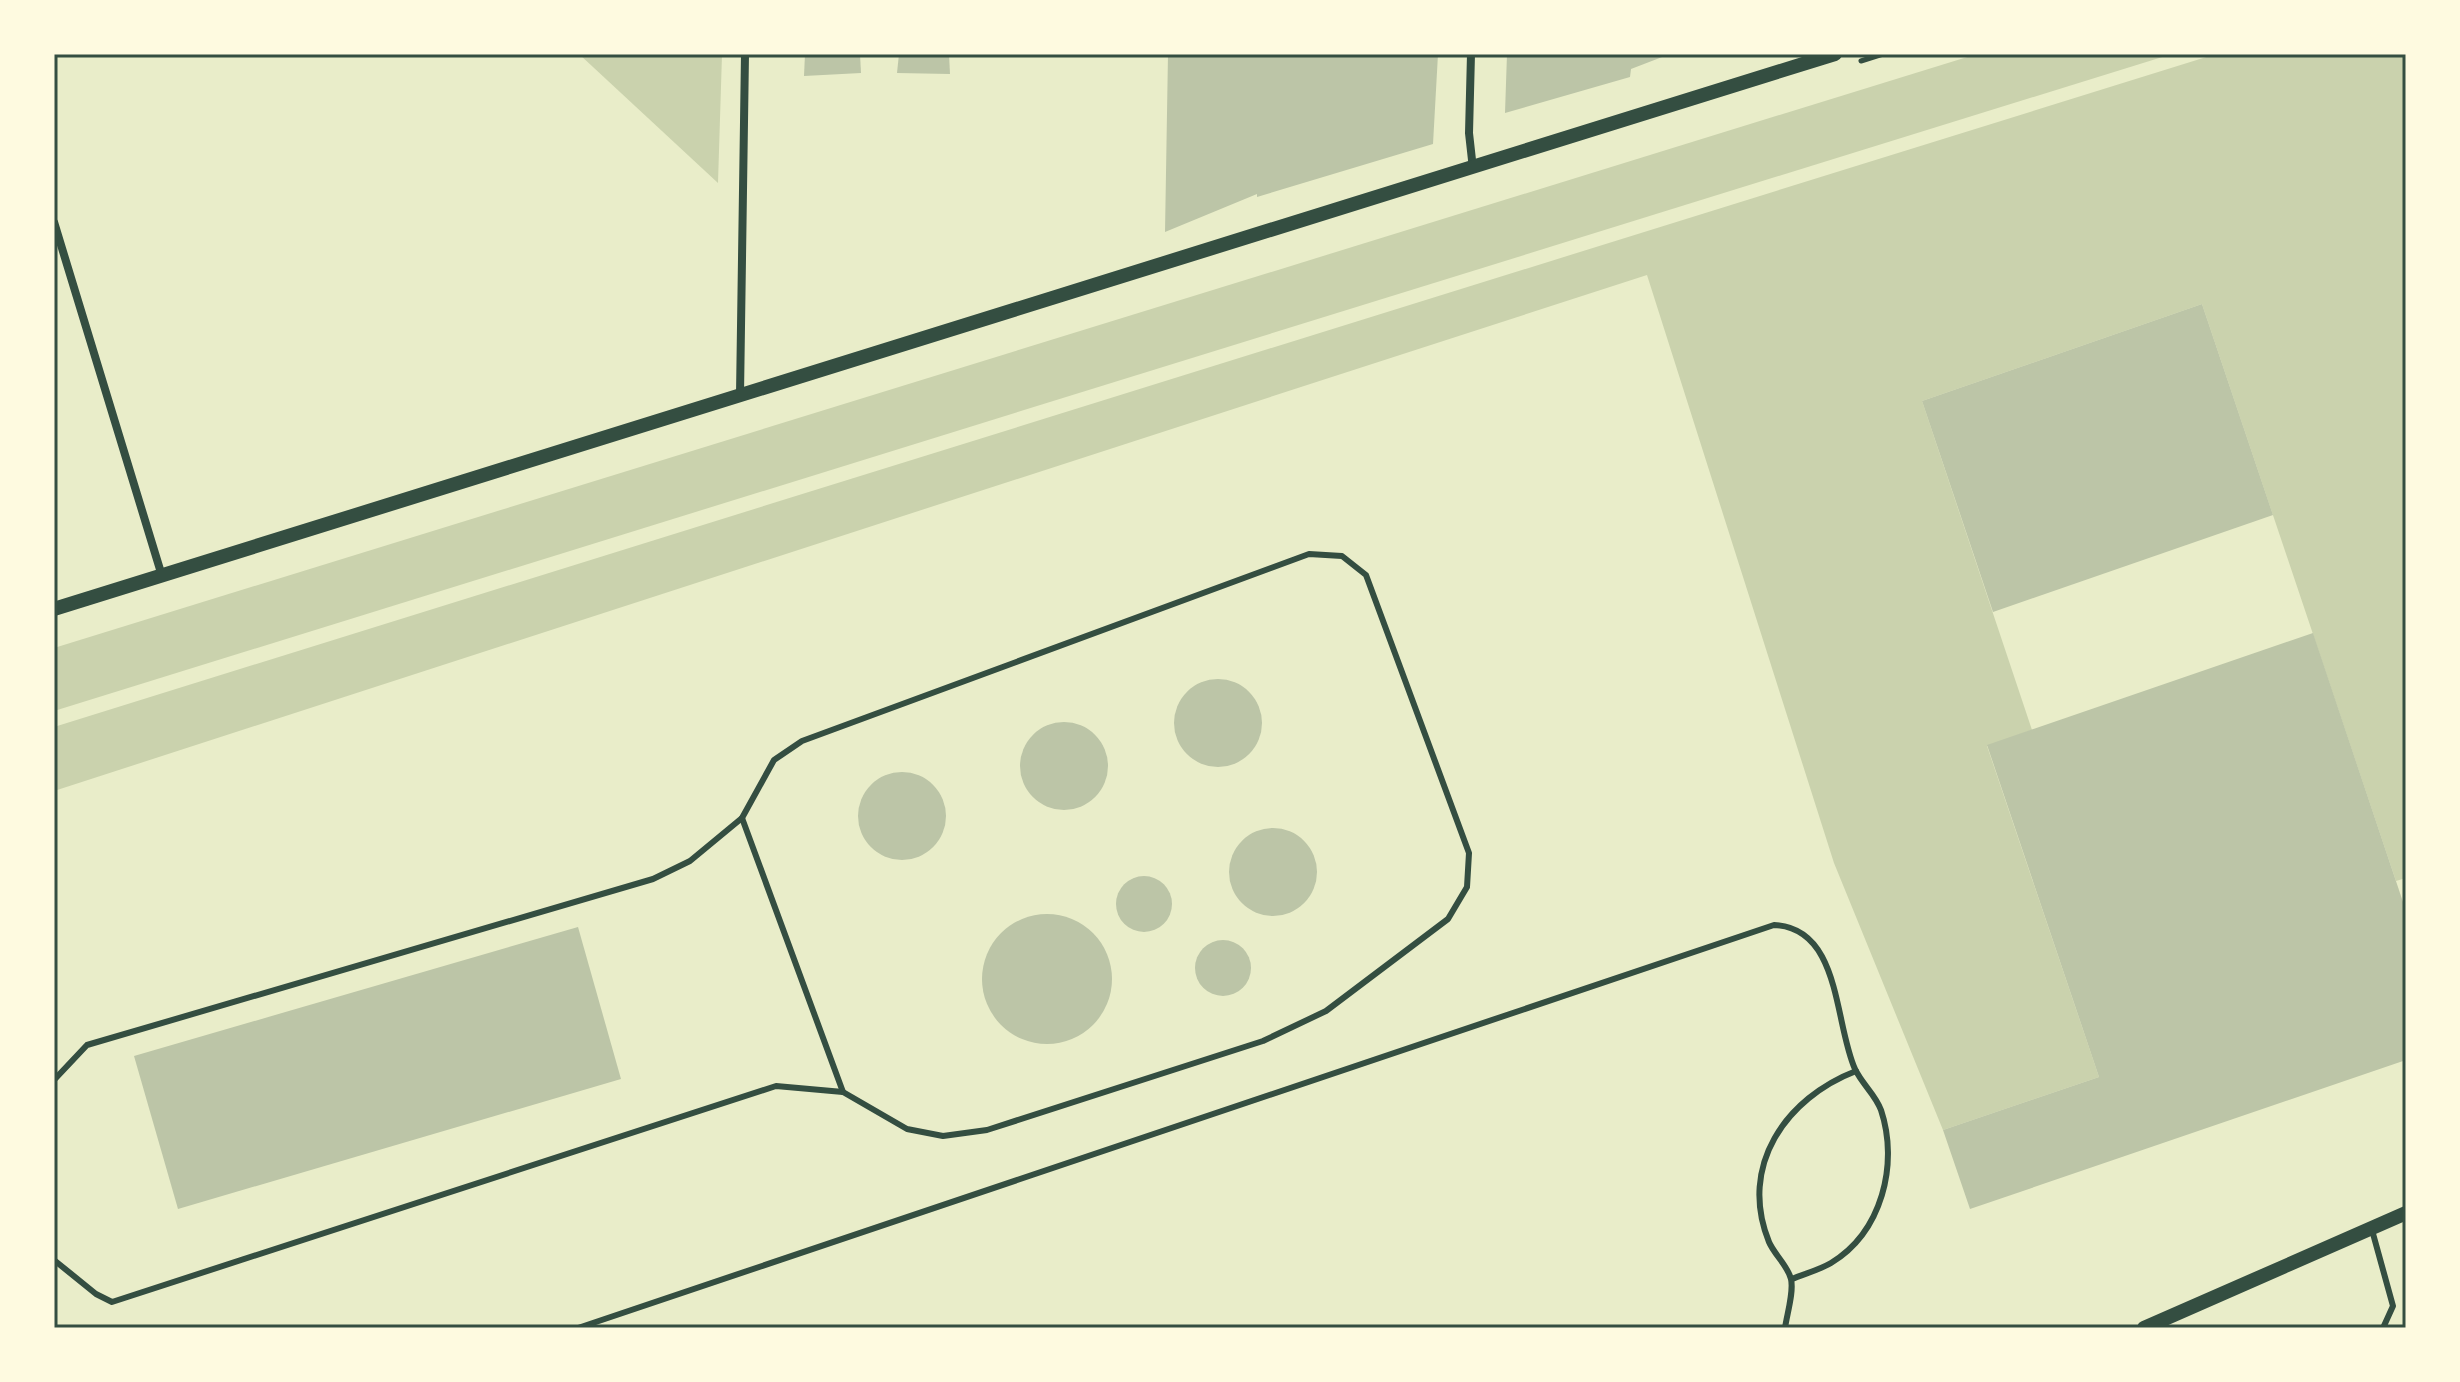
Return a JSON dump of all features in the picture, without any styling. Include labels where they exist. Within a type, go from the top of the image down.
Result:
[{"type":"street","points":[[740,395],[745,54]]},
{"type":"street","points":[[1471,54],[1469,133],[1473,169]]},
{"type":"street","points":[[1789,69],[1797,54]]},
{"type":"street","points":[[54,609],[1835,54]]},
{"type":"street","points":[[54,222],[162,577]]},
{"type":"street","points":[[2144,1328],[2406,1213]]},
{"type":"lane","points":[[54,1080],[87,1045],[653,879],[690,861],[742,818],[774,760],[802,741],[1309,554],[1342,556],[1366,575],[1469,853],[1467,887],[1448,919],[1326,1011],[1263,1041],[987,1130],[943,1136],[907,1129],[843,1092],[776,1086],[112,1302],[96,1294],[54,1260]]},
{"type":"lane","points":[[742,818],[843,1092]]},
{"type":"lane","points":[[578,1328],[1774,925],[1790,926],[1816,943],[1856,1071],[1870,1088],[1887,1131],[1888,1172],[1883,1193],[1863,1232],[1831,1262],[1792,1279]]},
{"type":"lane","points":[[1785,1328],[1792,1279],[1769,1243],[1763,1218],[1761,1179],[1766,1158],[1773,1139],[1796,1106],[1817,1089],[1856,1071]]},
{"type":"lane","points":[[2372,1228],[2393,1306],[2383,1328]]},
{"type":"green space","points":[[579,54],[722,54],[718,183]]},
{"type":"green space","points":[[1977,54],[2172,54],[54,711],[54,648]]},
{"type":"green space","points":[[2216,54],[2406,54],[2406,878],[2396,881],[2202,304],[1922,401],[2032,730],[1987,746],[2099,1077],[1943,1130],[1834,863],[1647,275],[54,791],[54,727]]},
{"type":"building","points":[[805,54],[860,54],[861,73],[804,76]]},
{"type":"building","points":[[899,54],[949,54],[950,74],[897,73]]},
{"type":"building","points":[[1168,54],[1438,54],[1433,144],[1257,197],[1257,194],[1165,232]]},
{"type":"building","points":[[1507,54],[1670,54],[1631,69],[1630,77],[1505,113]]},
{"type":"building","points":[[2202,304],[2273,515],[1993,612],[1922,401]]},
{"type":"building","points":[[2313,633],[2406,911],[2406,1060],[1970,1209],[1943,1130],[2099,1077],[1987,745]]},
{"type":"building","points":[[1218,679],[1235,682],[1249,692],[1259,706],[1262,723],[1259,740],[1249,754],[1235,764],[1218,767],[1201,764],[1187,754],[1177,740],[1174,723],[1177,706],[1187,692],[1201,682]]},
{"type":"building","points":[[1064,722],[1081,725],[1095,735],[1105,749],[1108,766],[1105,783],[1095,797],[1081,807],[1064,810],[1047,807],[1033,797],[1023,783],[1020,766],[1023,749],[1033,735],[1047,725]]},
{"type":"building","points":[[902,772],[919,775],[933,785],[943,799],[946,816],[943,833],[933,847],[919,857],[902,860],[885,857],[871,847],[861,833],[858,816],[861,799],[871,785],[885,775]]},
{"type":"building","points":[[1273,828],[1290,831],[1304,841],[1314,855],[1317,872],[1314,889],[1304,903],[1290,913],[1273,916],[1256,913],[1242,903],[1232,889],[1229,872],[1232,855],[1242,841],[1256,831]]},
{"type":"building","points":[[1144,876],[1164,884],[1172,904],[1164,924],[1144,932],[1124,924],[1116,904],[1124,884]]},
{"type":"building","points":[[1047,914],[1072,919],[1093,933],[1107,954],[1112,979],[1107,1004],[1093,1025],[1072,1039],[1047,1044],[1022,1039],[1001,1025],[987,1004],[982,979],[987,954],[1001,933],[1022,919]]},
{"type":"building","points":[[578,927],[621,1079],[178,1209],[134,1056]]},
{"type":"building","points":[[1223,940],[1243,948],[1251,968],[1243,988],[1223,996],[1203,988],[1195,968],[1203,948]]}]
